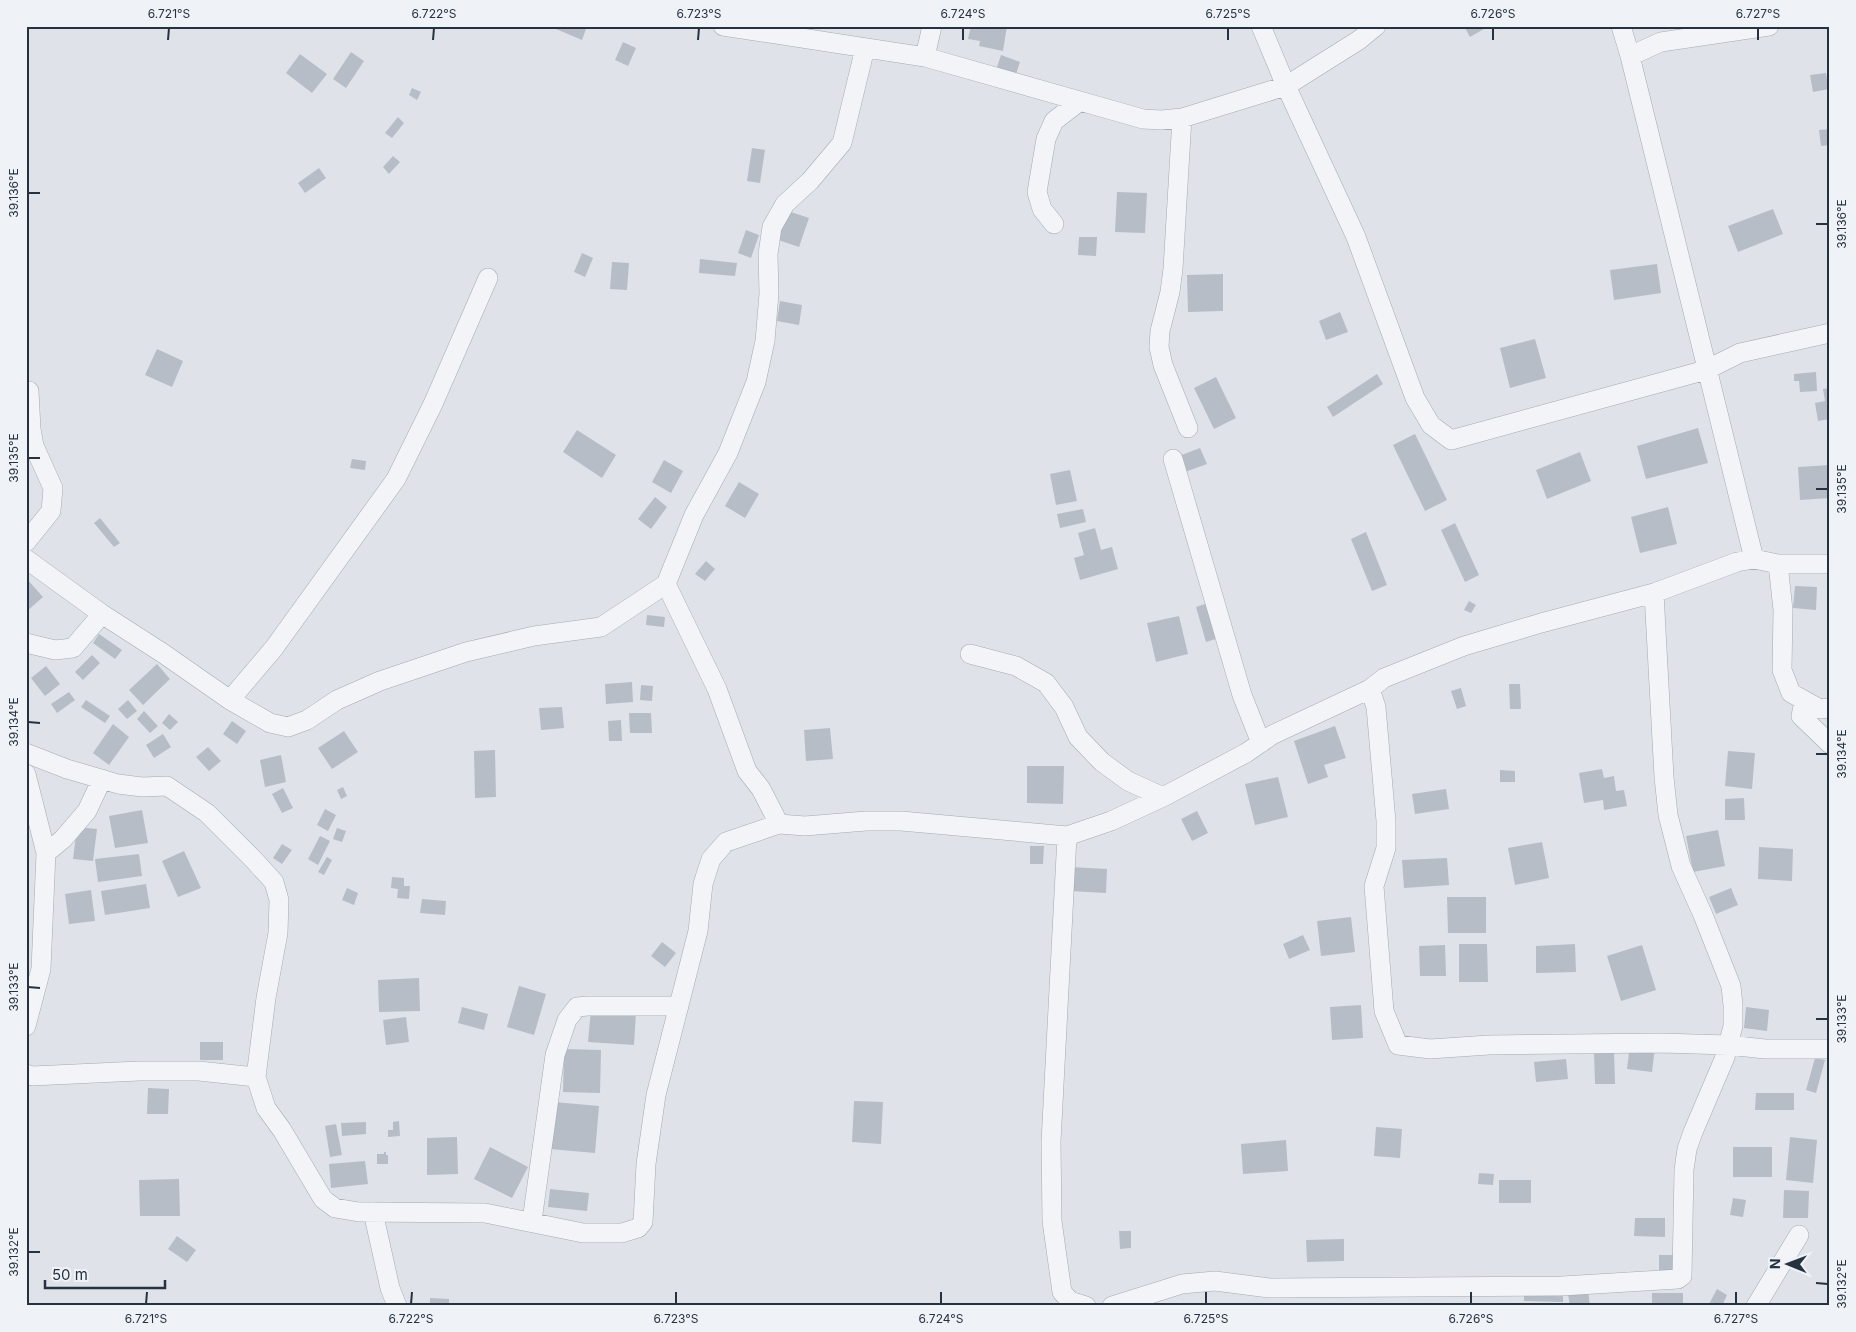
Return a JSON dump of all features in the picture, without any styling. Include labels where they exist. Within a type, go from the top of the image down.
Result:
[{"type":"street","points":[[723,26],[925,57],[1143,119],[1161,120],[1182,118],[1286,86],[1359,40],[1376,26]]},
{"type":"street","points":[[925,57],[932,26]]},
{"type":"street","points":[[1261,26],[1286,86],[1356,237],[1415,398],[1431,425],[1451,440],[1706,370],[1740,353],[1830,333]]},
{"type":"street","points":[[1621,26],[1754,559]]},
{"type":"street","points":[[1630,56],[1660,42],[1769,26]]},
{"type":"street","points":[[26,559],[102,614],[230,700],[270,723],[288,727],[307,720],[337,700],[380,681],[466,652],[534,636],[601,627],[666,584],[694,515],[728,453],[756,382],[765,342],[769,294],[768,254],[772,227],[785,204],[810,181],[842,143],[865,48]]},
{"type":"street","points":[[1054,224],[1042,209],[1037,192],[1046,139],[1054,121],[1080,101]]},
{"type":"street","points":[[1182,118],[1173,269],[1170,292],[1160,331],[1159,347],[1163,365],[1188,428]]},
{"type":"street","points":[[230,700],[274,648],[396,479],[433,404],[488,278]]},
{"type":"street","points":[[26,542],[51,511],[53,488],[34,446],[29,391]]},
{"type":"street","points":[[1173,458],[1242,695],[1261,743]]},
{"type":"street","points":[[26,753],[67,769],[118,784],[142,787],[167,786],[207,813],[253,858],[274,882],[278,900],[278,933],[266,998],[256,1077],[266,1108],[282,1130],[323,1198],[335,1208],[359,1212],[485,1213],[583,1233],[622,1233],[638,1228],[643,1222],[646,1164],[656,1095],[698,931],[704,884],[711,859],[726,842],[779,824],[805,826],[866,821],[901,821],[1067,836],[1111,821],[1163,797],[1246,753],[1272,735],[1370,690],[1384,678],[1464,646],[1654,593],[1737,562],[1754,559],[1778,564],[1830,564]]},
{"type":"street","points":[[1778,564],[1782,610],[1782,670],[1791,693],[1820,709],[1830,708]]},
{"type":"street","points":[[666,584],[718,689],[747,771],[761,789],[779,824]]},
{"type":"street","points":[[1112,1306],[1182,1284],[1215,1281],[1269,1288],[1562,1286],[1681,1278],[1683,1272],[1684,1170],[1687,1149],[1725,1057],[1733,1026],[1733,1005],[1731,986],[1681,866],[1668,815],[1663,767],[1654,593]]},
{"type":"street","points":[[26,643],[55,650],[73,648],[102,614]]},
{"type":"street","points":[[970,654],[1016,666],[1046,683],[1064,707],[1078,737],[1102,762],[1128,781],[1163,797]]},
{"type":"street","points":[[1370,690],[1376,707],[1386,821],[1386,848],[1374,886],[1378,948],[1384,1011],[1398,1045],[1430,1049],[1489,1045],[1661,1043],[1728,1045],[1765,1049],[1830,1049]]},
{"type":"street","points":[[1804,701],[1801,716],[1830,744]]},
{"type":"street","points":[[26,774],[46,853],[41,969],[26,1026]]},
{"type":"street","points":[[46,853],[63,839],[88,811],[102,779]]},
{"type":"street","points":[[1067,836],[1050,1142],[1052,1221],[1062,1292],[1070,1300],[1086,1306]]},
{"type":"street","points":[[532,1222],[555,1055],[566,1020],[577,1008],[588,1006],[679,1006]]},
{"type":"street","points":[[26,1074],[32,1076],[88,1072],[189,1071],[256,1077]]},
{"type":"street","points":[[373,1212],[390,1288],[397,1306]]},
{"type":"street","points":[[1756,1306],[1800,1235]]},
{"type":"building","points":[[549,26],[587,26],[582,40]]},
{"type":"building","points":[[971,26],[1007,26],[1003,51],[979,46],[980,41],[968,39]]},
{"type":"building","points":[[1464,26],[1489,26],[1470,37]]},
{"type":"building","points":[[623,42],[636,48],[628,66],[615,60]]},
{"type":"building","points":[[351,52],[364,61],[346,88],[333,79]]},
{"type":"building","points":[[300,54],[327,74],[312,93],[286,73]]},
{"type":"building","points":[[1001,55],[1020,62],[1016,74],[997,67]]},
{"type":"building","points":[[1826,73],[1829,89],[1813,92],[1810,75]]},
{"type":"building","points":[[412,88],[421,92],[417,100],[409,95]]},
{"type":"building","points":[[398,117],[404,123],[392,138],[385,133]]},
{"type":"building","points":[[1830,129],[1830,145],[1821,146],[1819,130]]},
{"type":"building","points":[[752,148],[765,150],[760,183],[747,181]]},
{"type":"building","points":[[393,156],[400,162],[389,174],[383,167]]},
{"type":"building","points":[[319,168],[326,178],[305,193],[298,183]]},
{"type":"building","points":[[1117,192],[1147,193],[1145,233],[1115,232]]},
{"type":"building","points":[[1773,209],[1783,234],[1738,252],[1728,226]]},
{"type":"building","points":[[788,211],[809,218],[799,247],[778,240]]},
{"type":"building","points":[[746,230],[759,235],[751,258],[738,253]]},
{"type":"building","points":[[1079,237],[1097,237],[1096,256],[1078,255]]},
{"type":"building","points":[[582,253],[593,258],[585,277],[574,272]]},
{"type":"building","points":[[700,259],[737,263],[735,276],[699,273]]},
{"type":"building","points":[[612,262],[629,263],[627,290],[610,289]]},
{"type":"building","points":[[1657,264],[1661,293],[1614,300],[1610,270]]},
{"type":"building","points":[[1223,274],[1223,311],[1188,312],[1187,275]]},
{"type":"building","points":[[780,301],[802,305],[799,325],[777,321]]},
{"type":"building","points":[[1340,312],[1348,332],[1326,340],[1319,321]]},
{"type":"building","points":[[1535,339],[1546,378],[1510,388],[1500,348]]},
{"type":"building","points":[[157,349],[183,361],[172,387],[145,375]]},
{"type":"building","points":[[1816,372],[1817,391],[1800,392],[1799,381],[1794,381],[1794,374]]},
{"type":"building","points":[[1377,374],[1383,384],[1333,417],[1327,407]]},
{"type":"building","points":[[1216,377],[1236,418],[1214,429],[1194,388]]},
{"type":"building","points":[[1830,388],[1830,419],[1818,421],[1815,403],[1825,401],[1823,389]]},
{"type":"building","points":[[1698,428],[1708,463],[1646,479],[1637,446]]},
{"type":"building","points":[[577,430],[616,455],[602,478],[563,452]]},
{"type":"building","points":[[1415,434],[1447,500],[1425,511],[1393,445]]},
{"type":"building","points":[[1200,448],[1207,464],[1185,472],[1179,456]]},
{"type":"building","points":[[1580,452],[1591,481],[1547,499],[1536,470]]},
{"type":"building","points":[[352,459],[366,461],[365,470],[350,468]]},
{"type":"building","points":[[664,460],[683,471],[671,493],[652,482]]},
{"type":"building","points":[[1830,465],[1830,498],[1800,500],[1798,467]]},
{"type":"building","points":[[1070,470],[1077,501],[1056,505],[1050,474]]},
{"type":"building","points":[[739,482],[759,494],[745,518],[725,506]]},
{"type":"building","points":[[655,497],[667,507],[651,529],[638,519]]},
{"type":"building","points":[[1668,507],[1677,544],[1640,553],[1631,517]]},
{"type":"building","points":[[1083,509],[1086,522],[1060,528],[1057,514]]},
{"type":"building","points":[[100,518],[120,543],[114,547],[94,523]]},
{"type":"building","points":[[1455,523],[1479,575],[1465,582],[1441,530]]},
{"type":"building","points":[[1095,528],[1101,550],[1112,547],[1118,569],[1080,580],[1074,558],[1084,555],[1078,533]]},
{"type":"building","points":[[1366,532],[1387,585],[1372,591],[1351,539]]},
{"type":"building","points":[[706,561],[715,569],[705,581],[695,574]]},
{"type":"building","points":[[26,578],[43,597],[26,612]]},
{"type":"building","points":[[1795,586],[1817,587],[1816,610],[1793,608]]},
{"type":"building","points":[[1469,601],[1476,605],[1471,613],[1464,610]]},
{"type":"building","points":[[1208,603],[1219,638],[1206,642],[1196,607]]},
{"type":"building","points":[[647,615],[665,617],[664,627],[646,625]]},
{"type":"building","points":[[1179,616],[1188,654],[1156,662],[1147,623]]},
{"type":"building","points":[[99,634],[122,650],[115,659],[93,643]]},
{"type":"building","points":[[92,655],[100,663],[83,680],[75,672]]},
{"type":"building","points":[[157,664],[170,679],[143,705],[129,690]]},
{"type":"building","points":[[46,666],[60,684],[45,696],[31,678]]},
{"type":"building","points":[[632,682],[633,702],[606,704],[605,684]]},
{"type":"building","points":[[1509,684],[1520,684],[1521,709],[1510,709]]},
{"type":"building","points":[[641,685],[653,686],[652,701],[640,700]]},
{"type":"building","points":[[1461,688],[1466,706],[1457,709],[1451,691]]},
{"type":"building","points":[[69,692],[75,700],[57,713],[51,704]]},
{"type":"building","points":[[86,700],[110,716],[105,723],[81,707]]},
{"type":"building","points":[[128,700],[137,711],[127,719],[118,709]]},
{"type":"building","points":[[562,707],[564,728],[541,730],[539,708]]},
{"type":"building","points":[[144,711],[158,726],[150,733],[137,719]]},
{"type":"building","points":[[629,713],[651,713],[652,733],[630,733]]},
{"type":"building","points":[[169,714],[178,722],[170,730],[162,723]]},
{"type":"building","points":[[621,720],[622,741],[609,741],[608,721]]},
{"type":"building","points":[[232,721],[246,731],[237,744],[223,734]]},
{"type":"building","points":[[113,724],[129,737],[109,765],[93,753]]},
{"type":"building","points":[[1335,726],[1346,758],[1324,765],[1328,777],[1308,784],[1294,741]]},
{"type":"building","points":[[830,728],[833,759],[806,761],[804,730]]},
{"type":"building","points":[[344,731],[358,752],[332,769],[318,748]]},
{"type":"building","points":[[163,734],[171,747],[154,758],[146,745]]},
{"type":"building","points":[[208,747],[221,761],[209,771],[196,757]]},
{"type":"building","points":[[495,750],[496,797],[475,798],[474,751]]},
{"type":"building","points":[[1728,751],[1755,753],[1752,789],[1725,786]]},
{"type":"building","points":[[281,755],[286,782],[265,787],[260,760]]},
{"type":"building","points":[[1027,766],[1064,766],[1063,804],[1027,803]]},
{"type":"building","points":[[1602,769],[1604,778],[1614,776],[1616,791],[1624,790],[1627,806],[1604,810],[1603,800],[1584,803],[1579,773]]},
{"type":"building","points":[[1500,770],[1515,771],[1515,782],[1500,782]]},
{"type":"building","points":[[1278,777],[1288,817],[1255,825],[1245,784]]},
{"type":"building","points":[[343,787],[347,796],[341,799],[337,790]]},
{"type":"building","points":[[283,788],[293,808],[282,813],[272,794]]},
{"type":"building","points":[[1446,789],[1449,809],[1415,814],[1412,794]]},
{"type":"building","points":[[1744,798],[1745,820],[1725,820],[1725,799]]},
{"type":"building","points":[[325,809],[336,815],[328,831],[317,825]]},
{"type":"building","points":[[142,810],[148,843],[115,848],[109,816]]},
{"type":"building","points":[[1197,811],[1208,833],[1192,841],[1181,819]]},
{"type":"building","points":[[77,827],[97,829],[93,861],[73,859]]},
{"type":"building","points":[[337,828],[346,831],[342,842],[333,839]]},
{"type":"building","points":[[1718,830],[1725,866],[1693,872],[1686,836]]},
{"type":"building","points":[[320,836],[330,841],[318,865],[308,859]]},
{"type":"building","points":[[1542,842],[1549,878],[1515,885],[1508,848]]},
{"type":"building","points":[[282,844],[292,850],[282,864],[273,858]]},
{"type":"building","points":[[1030,846],[1044,846],[1043,864],[1030,864]]},
{"type":"building","points":[[1759,847],[1793,849],[1792,881],[1758,879]]},
{"type":"building","points":[[184,851],[201,888],[178,897],[162,861]]},
{"type":"building","points":[[139,854],[142,876],[98,882],[95,859]]},
{"type":"building","points":[[327,857],[332,860],[324,875],[318,872]]},
{"type":"building","points":[[1447,858],[1449,885],[1404,888],[1402,860]]},
{"type":"building","points":[[1070,867],[1107,869],[1106,893],[1069,891]]},
{"type":"building","points":[[392,877],[404,878],[404,886],[410,886],[409,899],[397,898],[398,889],[391,888]]},
{"type":"building","points":[[146,884],[150,908],[105,915],[101,891]]},
{"type":"building","points":[[347,888],[358,893],[354,905],[342,900]]},
{"type":"building","points":[[1731,888],[1738,905],[1716,914],[1709,897]]},
{"type":"building","points":[[91,890],[95,921],[69,924],[65,894]]},
{"type":"building","points":[[1447,897],[1486,897],[1486,933],[1448,933]]},
{"type":"building","points":[[422,899],[446,901],[445,915],[420,913]]},
{"type":"building","points":[[1351,917],[1355,952],[1321,956],[1317,921]]},
{"type":"building","points":[[1303,935],[1310,950],[1289,959],[1283,944]]},
{"type":"building","points":[[662,942],[676,953],[665,967],[651,956]]},
{"type":"building","points":[[1459,944],[1487,944],[1488,982],[1459,982]]},
{"type":"building","points":[[1575,944],[1576,972],[1536,973],[1536,946]]},
{"type":"building","points":[[1445,945],[1446,976],[1420,976],[1419,946]]},
{"type":"building","points":[[1642,945],[1656,990],[1621,1001],[1607,956]]},
{"type":"building","points":[[419,978],[420,1011],[379,1012],[378,980]]},
{"type":"building","points":[[519,986],[546,994],[534,1035],[507,1027]]},
{"type":"building","points":[[1361,1005],[1363,1038],[1332,1040],[1330,1007]]},
{"type":"building","points":[[462,1007],[488,1014],[484,1030],[458,1023]]},
{"type":"building","points":[[1746,1007],[1769,1010],[1767,1031],[1744,1028]]},
{"type":"building","points":[[591,1009],[636,1012],[634,1045],[588,1042]]},
{"type":"building","points":[[406,1017],[409,1042],[386,1045],[383,1020]]},
{"type":"building","points":[[200,1042],[223,1042],[223,1060],[200,1060]]},
{"type":"building","points":[[1630,1045],[1655,1047],[1652,1072],[1627,1069]]},
{"type":"building","points":[[564,1049],[601,1050],[600,1093],[563,1092]]},
{"type":"building","points":[[1614,1050],[1615,1084],[1595,1084],[1594,1051]]},
{"type":"building","points":[[1815,1058],[1825,1060],[1816,1093],[1806,1090]]},
{"type":"building","points":[[1566,1059],[1568,1079],[1536,1082],[1534,1062]]},
{"type":"building","points":[[148,1088],[169,1089],[168,1114],[147,1114]]},
{"type":"building","points":[[1756,1093],[1794,1093],[1794,1110],[1755,1110]]},
{"type":"building","points":[[854,1101],[883,1102],[881,1144],[852,1142]]},
{"type":"building","points":[[554,1102],[599,1106],[595,1153],[550,1149]]},
{"type":"building","points":[[399,1121],[400,1136],[388,1137],[388,1130],[393,1130],[393,1122]]},
{"type":"building","points":[[366,1122],[366,1134],[342,1136],[341,1123]]},
{"type":"building","points":[[336,1124],[342,1155],[330,1157],[325,1126]]},
{"type":"building","points":[[1376,1127],[1402,1129],[1400,1158],[1374,1156]]},
{"type":"building","points":[[457,1137],[458,1174],[427,1175],[427,1138]]},
{"type":"building","points":[[1790,1137],[1817,1140],[1813,1183],[1786,1180]]},
{"type":"building","points":[[1286,1140],[1288,1171],[1243,1174],[1241,1144]]},
{"type":"building","points":[[490,1147],[528,1167],[512,1198],[474,1179]]},
{"type":"building","points":[[1733,1147],[1772,1147],[1772,1177],[1733,1177]]},
{"type":"building","points":[[384,1152],[388,1155],[388,1164],[377,1164],[377,1154],[384,1154]]},
{"type":"building","points":[[365,1161],[368,1184],[331,1188],[329,1164]]},
{"type":"building","points":[[1479,1173],[1494,1174],[1493,1185],[1478,1184]]},
{"type":"building","points":[[179,1179],[180,1216],[140,1216],[139,1180]]},
{"type":"building","points":[[1499,1180],[1531,1180],[1531,1203],[1499,1203]]},
{"type":"building","points":[[550,1189],[589,1193],[587,1211],[548,1207]]},
{"type":"building","points":[[1784,1190],[1809,1191],[1808,1218],[1783,1218]]},
{"type":"building","points":[[1733,1198],[1746,1200],[1743,1217],[1730,1215]]},
{"type":"building","points":[[1635,1218],[1665,1218],[1665,1237],[1634,1236]]},
{"type":"building","points":[[1119,1231],[1131,1231],[1131,1248],[1120,1249]]},
{"type":"building","points":[[177,1236],[196,1250],[187,1262],[168,1249]]},
{"type":"building","points":[[1344,1239],[1344,1261],[1307,1262],[1306,1240]]},
{"type":"building","points":[[1659,1255],[1676,1255],[1676,1271],[1659,1271]]},
{"type":"building","points":[[1717,1289],[1727,1295],[1722,1306],[1708,1306]]},
{"type":"building","points":[[1524,1290],[1563,1291],[1563,1302],[1524,1301]]},
{"type":"building","points":[[1588,1291],[1590,1306],[1570,1306],[1568,1294]]},
{"type":"building","points":[[1652,1293],[1683,1293],[1683,1306],[1652,1306]]},
{"type":"building","points":[[430,1298],[449,1299],[449,1306],[430,1306]]}]
